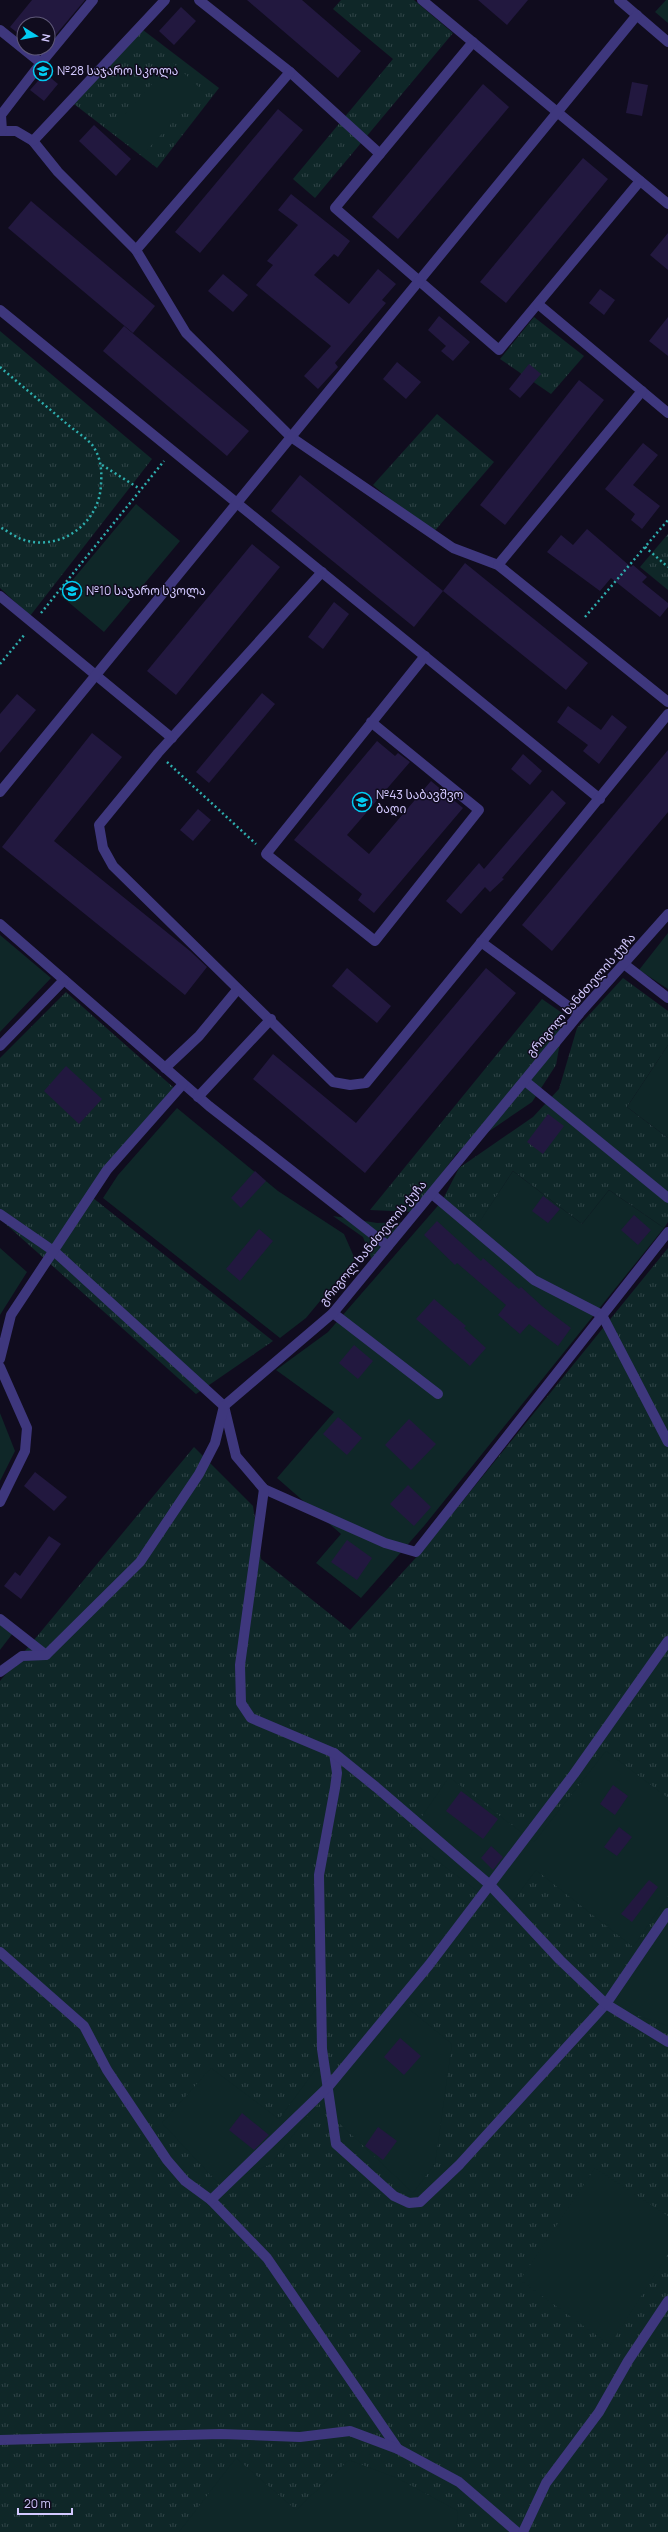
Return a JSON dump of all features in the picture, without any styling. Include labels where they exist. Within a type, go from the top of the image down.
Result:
[{"type":"street","points":[[93,0],[40,63],[1,114],[1,131],[16,131],[33,141],[58,172],[136,250],[186,333],[291,436],[452,548],[498,565],[668,702]]},
{"type":"street","points":[[33,141],[165,0]]},
{"type":"street","points":[[199,0],[290,72],[380,154]]},
{"type":"street","points":[[422,0],[558,111],[668,204]]},
{"type":"street","points":[[619,0],[668,42]]},
{"type":"street","points":[[0,792],[637,15]]},
{"type":"street","points":[[0,30],[40,63]]},
{"type":"street","points":[[473,42],[335,208],[499,350],[640,181]]},
{"type":"street","points":[[136,250],[290,72]]},
{"type":"street","points":[[538,304],[668,413]]},
{"type":"street","points":[[0,310],[600,799]]},
{"type":"street","points":[[498,565],[642,391]]},
{"type":"street","points":[[322,572],[158,753],[99,825],[103,848],[113,866],[237,990],[271,1019],[332,1082],[350,1085],[366,1083],[600,799],[668,714]]},
{"type":"street","points":[[0,596],[32,624],[172,738]]},
{"type":"street","points":[[371,722],[479,810],[374,941],[266,854],[371,722],[425,656]]},
{"type":"street","name":"გრიგოლ ხანძთელის ქუჩა","points":[[224,1406],[333,1313],[579,1014],[668,914]]},
{"type":"street","points":[[0,924],[198,1097],[388,1246]]},
{"type":"street","points":[[481,942],[579,1014]]},
{"type":"street","points":[[624,964],[668,998]]},
{"type":"street","points":[[0,1046],[64,980]]},
{"type":"street","points":[[165,1068],[199,1036],[237,990]]},
{"type":"street","points":[[198,1097],[271,1019]]},
{"type":"street","points":[[525,1081],[668,1198]]},
{"type":"street","points":[[0,1359],[11,1315],[55,1252],[107,1170],[183,1084]]},
{"type":"street","points":[[432,1194],[534,1280],[602,1315],[668,1442]]},
{"type":"street","points":[[0,1214],[55,1252],[224,1406],[236,1456],[264,1489],[385,1543],[416,1552],[668,1232]]},
{"type":"street","points":[[333,1313],[438,1394]]},
{"type":"street","points":[[0,1367],[27,1428],[25,1451],[0,1502]]},
{"type":"street","points":[[0,1672],[22,1656],[46,1655],[140,1562],[199,1474],[214,1443],[224,1406]]},
{"type":"street","points":[[264,1489],[240,1665],[241,1703],[251,1718],[334,1753],[490,1885],[560,1960],[606,2004],[668,2042]]},
{"type":"street","points":[[0,1619],[46,1655]]},
{"type":"street","points":[[211,2200],[328,2087],[429,1965],[574,1774],[668,1641]]},
{"type":"street","points":[[334,1753],[336,1773],[335,1788],[319,1875],[322,2048],[336,2144],[394,2196],[409,2204],[420,2202],[460,2164],[606,2004],[668,1913]]},
{"type":"street","points":[[0,1952],[84,2026],[107,2070],[167,2160],[185,2181],[211,2200],[267,2258],[398,2449]]},
{"type":"street","points":[[522,2532],[546,2483],[599,2412],[628,2361],[668,2301]]},
{"type":"street","points":[[0,2440],[221,2434],[300,2437],[350,2431],[398,2449],[459,2482],[517,2532]]},
{"type":"path","points":[[0,367],[93,446],[101,465],[101,494],[94,512],[79,529],[61,539],[42,542],[22,539],[0,527]]},
{"type":"path","points":[[0,664],[172,451]]},
{"type":"path","points":[[101,465],[140,489]]},
{"type":"path","points":[[575,628],[668,520]]},
{"type":"path","points":[[645,547],[668,567]]},
{"type":"path","points":[[158,753],[266,854]]},
{"type":"green space","points":[[341,0],[414,0],[453,33],[315,198],[293,179],[393,59],[333,9]]},
{"type":"green space","points":[[666,0],[668,0],[668,23],[655,12]]},
{"type":"green space","points":[[143,30],[219,88],[157,168],[74,104]]},
{"type":"green space","points":[[172,62],[202,90],[147,150],[117,123]]},
{"type":"green space","points":[[534,317],[584,356],[551,394],[500,359]]},
{"type":"green space","points":[[0,331],[152,459],[30,616],[0,588]]},
{"type":"green space","points":[[437,414],[494,462],[432,534],[373,485]]},
{"type":"green space","points":[[136,504],[180,541],[104,632],[60,595]]},
{"type":"green space","points":[[668,534],[668,590],[640,567]]},
{"type":"green space","points":[[668,933],[668,989],[639,970]]},
{"type":"green space","points":[[0,935],[51,978],[0,1032]]},
{"type":"green space","points":[[623,978],[668,1011],[668,1045],[627,1107],[668,1138],[668,1222],[664,1228],[609,1190],[582,1224],[513,1171],[472,1234],[442,1201],[459,1168],[533,1117],[559,1089],[577,1028]]},
{"type":"green space","points":[[66,992],[174,1088],[88,1194],[273,1341],[196,1394],[0,1219],[0,1058]]},
{"type":"green space","points":[[542,999],[565,1015],[556,1065],[532,1102],[457,1153],[413,1212],[370,1210]]},
{"type":"green space","points":[[668,1045],[668,1138],[627,1107]]},
{"type":"green space","points":[[177,1108],[278,1191],[344,1234],[355,1259],[306,1318],[280,1338],[103,1198],[118,1175]]},
{"type":"green space","points":[[513,1171],[582,1224],[609,1190],[664,1228],[424,1526],[361,1598],[316,1563],[341,1534],[277,1478],[334,1412],[276,1370],[328,1332],[442,1201],[472,1233]]},
{"type":"green space","points":[[333,1216],[377,1223],[412,1222],[374,1265],[363,1237]]},
{"type":"green space","points":[[0,1248],[27,1272],[0,1315]]},
{"type":"green space","points":[[668,1248],[668,2532],[0,2532],[0,1681],[194,1447],[253,1506],[261,1559],[350,1630],[422,1551]]},
{"type":"green space","points":[[0,1413],[15,1451],[0,1481]]},
{"type":"green space","points":[[0,1621],[13,1633],[0,1650]]},
{"type":"green space","points":[[606,1751],[668,1798],[668,1896],[633,1947],[536,1870],[505,1912],[407,1838],[449,1777],[534,1842]]},
{"type":"green space","points":[[668,1922],[668,2026],[610,2006]]},
{"type":"green space","points":[[397,1999],[452,2044],[435,2164],[413,2193],[318,2103],[271,2164],[220,2185],[162,2123],[211,2068],[279,2119],[316,2069],[333,2082]]},
{"type":"green space","points":[[595,2168],[668,2216],[668,2254],[610,2345],[520,2280]]},
{"type":"green space","points":[[236,2458],[296,2510],[349,2460],[397,2478],[458,2511],[456,2532],[179,2532]]},
{"type":"building","points":[[32,0],[85,0],[56,34],[56,16],[19,16]]},
{"type":"building","points":[[247,0],[302,0],[361,51],[338,78]]},
{"type":"building","points":[[478,0],[528,0],[507,25]]},
{"type":"building","points":[[181,7],[196,21],[174,45],[159,31]]},
{"type":"building","points":[[16,20],[16,32],[10,27]]},
{"type":"building","points":[[45,73],[58,84],[44,101],[30,90]]},
{"type":"building","points":[[632,82],[648,85],[642,116],[626,113]]},
{"type":"building","points":[[483,84],[509,107],[398,239],[372,217]]},
{"type":"building","points":[[278,109],[303,130],[200,253],[175,232]]},
{"type":"building","points":[[94,125],[131,159],[116,176],[79,141]]},
{"type":"building","points":[[583,158],[608,179],[506,303],[480,282]]},
{"type":"building","points":[[291,194],[350,241],[338,257],[334,254],[314,275],[349,304],[378,269],[396,284],[382,300],[386,303],[335,363],[338,367],[318,389],[304,376],[331,346],[256,285],[273,265],[267,261],[298,225],[278,210]]},
{"type":"building","points":[[31,201],[155,306],[133,333],[8,228]]},
{"type":"building","points":[[668,233],[668,270],[650,255]]},
{"type":"building","points":[[223,274],[248,295],[233,312],[208,291]]},
{"type":"building","points":[[600,289],[615,300],[604,315],[589,303]]},
{"type":"building","points":[[439,316],[470,342],[453,361],[441,351],[446,346],[428,330]]},
{"type":"building","points":[[668,317],[668,356],[649,341]]},
{"type":"building","points":[[124,326],[249,431],[227,456],[103,351]]},
{"type":"building","points":[[397,362],[421,382],[406,399],[383,379]]},
{"type":"building","points":[[529,364],[541,374],[520,398],[509,389]]},
{"type":"building","points":[[579,380],[604,400],[505,525],[480,505]]},
{"type":"building","points":[[643,443],[658,455],[633,485],[660,506],[642,529],[631,520],[635,514],[605,489]]},
{"type":"building","points":[[300,475],[443,591],[414,627],[271,511]]},
{"type":"building","points":[[587,529],[631,567],[633,565],[647,577],[642,582],[668,603],[668,607],[660,617],[611,578],[600,591],[547,552],[561,535],[573,545]]},
{"type":"building","points":[[252,544],[280,567],[176,695],[147,671]]},
{"type":"building","points":[[465,563],[588,663],[566,690],[443,591]]},
{"type":"building","points":[[334,602],[349,614],[323,649],[308,637]]},
{"type":"building","points":[[262,693],[275,704],[209,783],[196,772]]},
{"type":"building","points":[[17,694],[36,710],[0,753],[0,714]]},
{"type":"building","points":[[568,706],[601,730],[612,715],[627,727],[599,764],[583,751],[588,745],[557,722]]},
{"type":"building","points":[[92,733],[122,757],[54,841],[190,951],[207,967],[185,995],[2,847]]},
{"type":"building","points":[[377,741],[395,756],[398,753],[410,762],[347,835],[369,854],[431,781],[463,808],[374,913],[358,900],[362,894],[294,840]]},
{"type":"building","points":[[668,750],[668,812],[552,951],[522,925]]},
{"type":"building","points":[[523,754],[542,771],[530,785],[511,769]]},
{"type":"building","points":[[552,790],[566,803],[502,878],[504,879],[490,892],[485,887],[461,914],[446,901],[479,863],[484,869]]},
{"type":"building","points":[[198,809],[211,820],[193,841],[180,830]]},
{"type":"building","points":[[347,968],[391,1006],[377,1023],[332,986]]},
{"type":"building","points":[[486,968],[516,993],[365,1173],[253,1079],[273,1054],[356,1123]]},
{"type":"building","points":[[66,1066],[102,1099],[79,1124],[44,1091]]},
{"type":"building","points":[[548,1114],[564,1126],[543,1154],[527,1142]]},
{"type":"building","points":[[255,1171],[266,1181],[241,1208],[231,1198]]},
{"type":"building","points":[[543,1196],[560,1209],[548,1223],[532,1211]]},
{"type":"building","points":[[634,1215],[651,1230],[638,1245],[621,1230]]},
{"type":"building","points":[[437,1221],[481,1261],[483,1258],[519,1289],[521,1287],[543,1307],[571,1328],[558,1346],[529,1324],[520,1334],[498,1315],[506,1305],[457,1263],[455,1265],[424,1235]]},
{"type":"building","points":[[259,1229],[273,1241],[240,1281],[226,1269]]},
{"type":"building","points":[[434,1299],[466,1326],[464,1328],[486,1348],[470,1366],[416,1319]]},
{"type":"building","points":[[354,1345],[373,1361],[358,1379],[339,1363]]},
{"type":"building","points":[[338,1417],[362,1438],[347,1455],[323,1434]]},
{"type":"building","points":[[409,1419],[436,1444],[411,1470],[385,1445]]},
{"type":"building","points":[[35,1472],[67,1497],[54,1511],[24,1486]]},
{"type":"building","points":[[408,1485],[431,1507],[414,1526],[390,1504]]},
{"type":"building","points":[[49,1536],[61,1544],[21,1599],[4,1586],[15,1572],[20,1576]]},
{"type":"building","points":[[347,1540],[372,1558],[357,1580],[331,1562]]},
{"type":"building","points":[[613,1785],[628,1796],[615,1815],[600,1804]]},
{"type":"building","points":[[461,1791],[498,1819],[483,1839],[446,1811]]},
{"type":"building","points":[[619,1827],[632,1837],[617,1856],[604,1847]]},
{"type":"building","points":[[491,1846],[503,1857],[493,1870],[481,1858]]},
{"type":"building","points":[[649,1880],[658,1887],[632,1922],[621,1914]]},
{"type":"building","points":[[400,2038],[421,2056],[404,2075],[384,2057]]},
{"type":"building","points":[[242,2113],[269,2135],[254,2150],[229,2130]]},
{"type":"building","points":[[378,2127],[397,2141],[383,2160],[365,2146]]},
{"type":"place","name":"№28 საჯარო სკოლა","points":[[43,71]]},
{"type":"place","name":"№10 საჯარო სკოლა","points":[[72,591]]},
{"type":"place","name":"№43 საბავშვო ბაღი","points":[[362,802]]}]
